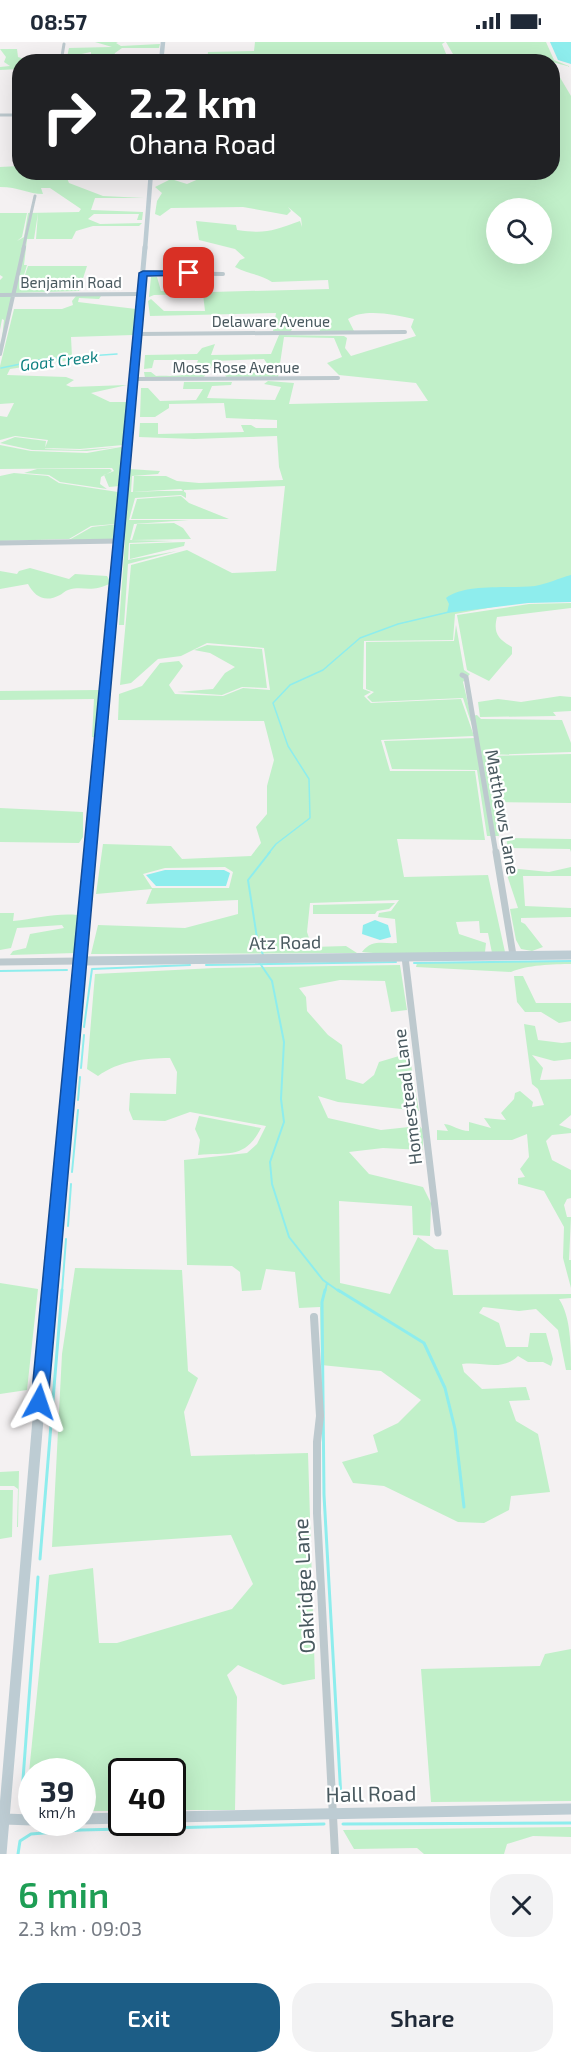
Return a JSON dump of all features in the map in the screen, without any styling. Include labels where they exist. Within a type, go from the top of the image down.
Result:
[{"type":"street","points":[[62,54],[64,44]]},
{"type":"street","points":[[1,1854],[2,1819],[142,294],[150,180]]},
{"type":"street","points":[[0,354],[35,196]]},
{"type":"street","points":[[143,273],[223,274]]},
{"type":"street","name":"Benjamin Road","points":[[0,295],[142,294]]},
{"type":"street","name":"Delaware Avenue","points":[[138,334],[405,332]]},
{"type":"street","name":"Moss Rose Avenue","points":[[134,380],[338,378]]},
{"type":"street","points":[[0,543],[119,542]]},
{"type":"street","name":"Matthews Lane","points":[[462,675],[466,678],[513,955]]},
{"type":"street","name":"Atz Road","points":[[0,962],[571,955]]},
{"type":"street","name":"Homestead Lane","points":[[405,957],[438,1233]]},
{"type":"street","name":"Oakridge Lane","points":[[314,1317],[320,1416],[316,1442],[317,1513],[335,1854]]},
{"type":"street","name":"Hall Road","points":[[186,1817],[571,1809]]},
{"type":"street","points":[[2,1819],[18,1820]]},
{"type":"green space","points":[[95,42],[118,42],[116,43],[121,46],[160,44],[159,48],[122,48],[115,54],[91,54],[91,52],[68,54],[69,48],[112,47]]},
{"type":"green space","points":[[255,42],[445,42],[442,44],[446,54],[208,54],[208,52],[254,51]]},
{"type":"green space","points":[[446,42],[546,42],[551,54],[453,54]]},
{"type":"green space","points":[[0,49],[17,49],[18,54],[12,54],[12,69],[0,70],[0,67],[10,66],[4,62],[6,57]]},
{"type":"green space","points":[[560,77],[571,96],[571,593],[455,614],[453,640],[364,641],[363,689],[371,692],[364,696],[371,703],[461,699],[474,736],[381,740],[390,771],[475,771],[485,840],[397,839],[404,877],[488,875],[505,952],[492,953],[488,933],[480,933],[479,921],[456,922],[459,934],[486,943],[485,952],[384,954],[362,952],[370,945],[397,943],[395,919],[378,917],[379,913],[391,911],[399,900],[310,903],[307,932],[312,947],[346,946],[357,953],[91,954],[98,925],[185,928],[238,914],[238,900],[146,904],[152,889],[96,894],[103,844],[171,846],[182,859],[251,856],[261,843],[256,827],[267,814],[267,786],[274,760],[264,721],[118,720],[119,694],[142,686],[160,663],[179,661],[183,666],[169,685],[175,694],[223,696],[243,688],[270,690],[264,648],[207,643],[181,656],[158,659],[131,683],[120,685],[131,565],[187,550],[232,573],[276,571],[285,486],[133,492],[134,476],[166,476],[177,481],[199,483],[283,480],[279,467],[277,436],[194,439],[139,437],[140,423],[158,423],[158,434],[244,432],[241,425],[277,428],[277,420],[226,418],[224,403],[169,404],[169,408],[155,417],[140,417],[141,388],[148,388],[160,401],[196,400],[203,389],[183,389],[184,382],[232,382],[231,385],[212,386],[207,398],[275,400],[281,387],[264,384],[268,381],[294,383],[289,404],[428,401],[416,383],[339,375],[327,363],[342,357],[334,338],[284,337],[278,377],[226,377],[225,374],[268,372],[270,368],[264,359],[215,361],[204,377],[145,378],[144,372],[151,372],[156,376],[187,374],[198,360],[154,360],[152,368],[144,369],[145,355],[197,354],[202,348],[215,344],[211,355],[271,354],[279,335],[344,336],[347,338],[345,348],[351,356],[416,336],[411,327],[414,319],[380,313],[363,314],[348,319],[355,333],[320,331],[319,322],[298,318],[291,331],[273,331],[276,313],[150,316],[148,301],[151,299],[164,311],[205,311],[203,294],[149,297],[151,277],[157,277],[161,291],[202,290],[204,275],[207,275],[211,292],[329,289],[328,280],[272,282],[235,267],[240,260],[245,258],[235,249],[199,240],[196,221],[236,225],[237,230],[255,232],[275,229],[300,221],[302,227],[301,218],[288,207],[291,211],[287,215],[243,207],[171,208],[160,216],[155,214],[157,201],[162,193],[155,187],[174,180],[187,184],[196,180],[560,180]],"holes":[[[225,867],[233,872],[229,888],[152,888],[143,874],[165,868]]]},
{"type":"green space","points":[[12,166],[12,180],[68,180],[69,183],[103,196],[144,198],[95,198],[91,210],[143,212],[142,220],[137,220],[139,214],[94,214],[88,219],[100,224],[142,223],[139,226],[93,226],[76,231],[72,239],[36,239],[38,213],[34,239],[27,239],[24,265],[27,265],[19,292],[28,266],[87,266],[79,291],[13,293],[0,356],[4,320],[2,319],[0,330],[0,280],[3,277],[0,275],[0,213],[27,213],[22,237],[17,241],[24,237],[28,213],[79,212],[81,209],[50,188],[41,188],[43,194],[0,187],[0,167]]},
{"type":"green space","points":[[76,296],[101,296],[99,299],[79,298],[78,302],[136,309],[133,335],[71,337],[72,357],[70,360],[10,369],[7,375],[66,377],[74,380],[66,385],[71,387],[127,385],[91,393],[110,402],[127,402],[129,406],[123,445],[80,449],[45,448],[48,440],[15,436],[0,440],[0,416],[7,417],[14,403],[0,404],[0,366],[14,309],[62,309],[73,305],[72,301]]},
{"type":"green space","points":[[15,437],[46,441],[45,449],[80,450],[118,447],[87,451],[32,450],[0,443]]},
{"type":"green space","points":[[0,445],[31,451],[87,453],[121,447],[124,449],[120,486],[109,487],[104,475],[114,471],[112,468],[0,469]]},
{"type":"green space","points":[[37,469],[110,469],[112,471],[101,477],[100,484],[107,489],[60,482],[49,475],[24,473]]},
{"type":"green space","points":[[129,469],[160,471],[158,474],[132,476],[131,492],[181,489],[186,493],[186,498],[181,495],[135,498],[129,520],[189,520],[134,524],[130,540],[173,541],[129,543],[128,560],[177,551],[128,564],[124,625],[119,625],[125,540],[122,539]]},
{"type":"green space","points":[[14,473],[48,476],[59,483],[118,492],[115,524],[91,526],[69,539],[0,541],[0,476]]},
{"type":"green space","points":[[181,496],[189,503],[229,519],[131,519],[137,499]]},
{"type":"green space","points":[[174,523],[183,528],[191,539],[132,540],[137,524]]},
{"type":"green space","points":[[118,524],[117,540],[69,540],[92,527]]},
{"type":"green space","points":[[185,542],[184,546],[130,559],[130,544]]},
{"type":"green space","points":[[30,568],[69,579],[75,574],[107,576],[111,583],[92,589],[68,590],[50,598],[37,595],[28,584],[0,589],[0,571],[17,574],[19,571]]},
{"type":"green space","points":[[571,603],[571,608],[497,617],[496,631],[503,641],[512,647],[512,654],[489,681],[467,670],[457,615],[529,604]]},
{"type":"green space","points":[[456,625],[464,670],[470,674],[463,682],[471,716],[477,715],[481,719],[562,720],[571,743],[571,752],[485,755],[489,763],[499,836],[487,836],[477,770],[392,769],[384,741],[476,738],[463,698],[372,702],[367,697],[374,692],[366,689],[366,642],[454,641]]},
{"type":"green space","points":[[207,645],[262,649],[267,688],[242,687],[222,695],[177,692],[213,689],[225,673],[235,667],[210,653],[194,650]]},
{"type":"green space","points":[[99,690],[97,738],[92,737],[94,699],[0,700],[0,691]]},
{"type":"green space","points":[[560,696],[571,697],[571,711],[553,712],[556,716],[480,717],[478,702],[498,699],[521,702]]},
{"type":"green space","points":[[571,754],[571,803],[498,802],[492,763],[488,756]]},
{"type":"green space","points":[[0,808],[83,812],[83,837],[79,843],[0,842]]},
{"type":"green space","points":[[506,838],[571,839],[571,852],[570,849],[508,848]]},
{"type":"green space","points":[[571,867],[571,876],[523,876],[525,906],[571,908],[571,917],[521,918],[521,922],[543,947],[532,951],[521,949],[516,940],[510,909],[518,908],[507,875],[509,868],[549,872]]},
{"type":"green space","points":[[395,903],[389,909],[377,911],[375,914],[313,914],[313,905]]},
{"type":"green space","points":[[0,913],[14,913],[13,921],[53,915],[77,915],[81,923],[75,953],[10,955],[13,951],[26,948],[30,934],[64,928],[62,925],[17,928],[11,948],[0,950]]},
{"type":"green space","points":[[571,961],[571,964],[532,966],[511,972],[416,967],[417,963]]},
{"type":"green space","points":[[400,965],[407,1010],[391,1012],[385,981],[340,980],[299,988],[306,997],[307,1011],[328,1035],[342,1045],[346,1079],[363,1084],[374,1075],[379,1062],[409,1053],[419,1111],[338,1102],[318,1096],[328,1118],[381,1130],[409,1127],[415,1121],[423,1130],[423,1150],[383,1148],[349,1152],[369,1174],[423,1187],[431,1203],[430,1236],[413,1235],[412,1206],[339,1201],[340,1283],[390,1294],[418,1237],[435,1249],[448,1250],[453,1295],[571,1294],[571,1298],[559,1299],[568,1323],[571,1370],[566,1370],[558,1330],[536,1309],[519,1311],[483,1307],[479,1313],[499,1323],[506,1347],[528,1347],[530,1333],[546,1333],[553,1359],[551,1366],[543,1362],[528,1362],[518,1356],[512,1361],[498,1365],[462,1364],[464,1372],[482,1389],[526,1387],[530,1400],[509,1401],[516,1421],[538,1434],[550,1492],[511,1496],[509,1510],[484,1523],[458,1522],[384,1486],[353,1483],[342,1462],[378,1452],[373,1435],[398,1423],[421,1400],[381,1371],[321,1365],[320,1307],[299,1308],[295,1272],[266,1269],[261,1290],[242,1291],[240,1272],[232,1266],[187,1265],[184,1160],[247,1153],[257,1144],[266,1126],[190,1112],[165,1121],[133,1120],[129,1110],[130,1093],[176,1094],[177,1072],[170,1058],[132,1061],[98,1076],[87,1069],[95,974],[215,968]]},
{"type":"green space","points":[[514,976],[523,976],[536,1003],[571,1003],[571,1021],[559,1023],[541,1012],[525,1012],[517,1002]]},
{"type":"green space","points":[[524,1024],[535,1026],[538,1040],[571,1042],[571,1059],[554,1061],[532,1055],[543,1068],[540,1080],[571,1079],[571,1115],[559,1125],[571,1129],[571,1133],[552,1135],[546,1141],[552,1160],[571,1170],[571,1198],[567,1199],[564,1205],[567,1217],[571,1217],[569,1260],[571,1260],[571,1288],[563,1258],[564,1227],[544,1191],[518,1184],[518,1178],[525,1177],[520,1169],[529,1157],[527,1134],[512,1140],[437,1140],[437,1130],[448,1131],[444,1124],[469,1131],[469,1122],[491,1128],[484,1118],[506,1120],[501,1113],[514,1099],[515,1093],[520,1091],[533,1102],[532,1107],[544,1105],[538,1089],[532,1084]]},
{"type":"green space","points":[[199,1116],[261,1128],[249,1145],[236,1152],[198,1155],[200,1140],[195,1129]]},
{"type":"green space","points":[[75,1268],[182,1270],[188,1371],[198,1378],[184,1412],[191,1456],[308,1453],[315,1679],[283,1685],[238,1665],[227,1675],[237,1697],[235,1810],[186,1810],[186,1758],[108,1758],[108,1811],[96,1811],[96,1758],[30,1758],[49,1575],[93,1568],[99,1643],[117,1643],[232,1609],[253,1584],[231,1535],[52,1547],[62,1354]]},
{"type":"green space","points":[[0,1283],[38,1289],[27,1390],[0,1394]]},
{"type":"green space","points":[[19,1471],[17,1527],[18,1489],[14,1486],[0,1486],[0,1472]]},
{"type":"green space","points":[[0,1490],[13,1490],[12,1537],[0,1539]]},
{"type":"green space","points":[[571,1649],[571,1801],[431,1802],[421,1669],[540,1666],[545,1654]]},
{"type":"green space","points":[[571,1827],[571,1837],[533,1836],[507,1844],[504,1854],[424,1854],[417,1848],[354,1849],[343,1830]]},
{"type":"water","points":[[550,42],[571,42],[571,64],[560,61],[560,54],[555,54]]},
{"type":"water","points":[[571,575],[571,602],[528,603],[447,613],[449,604],[446,598],[454,593],[476,588],[535,586]]},
{"type":"water","points":[[165,870],[224,870],[230,873],[226,886],[156,886],[146,875]]},
{"type":"water","points":[[375,920],[388,925],[391,937],[380,940],[362,934],[363,925]]},
{"type":"waterway","name":"Goat Creek","points":[[1,368],[45,359],[117,354]]},
{"type":"waterway","points":[[268,854],[276,844],[310,818],[309,779],[288,746],[273,703],[290,685],[323,670],[360,638],[398,624],[449,612]]},
{"type":"waterway","points":[[263,955],[257,938],[248,880],[270,852]]},
{"type":"waterway","points":[[414,963],[571,961]]},
{"type":"waterway","points":[[260,964],[396,962]]},
{"type":"waterway","points":[[206,965],[260,964]]},
{"type":"waterway","points":[[260,964],[272,981],[284,1042],[281,1099],[284,1122],[270,1162],[272,1184],[289,1237],[323,1280],[340,1292]]},
{"type":"waterway","points":[[84,1027],[92,969],[190,965]]},
{"type":"waterway","points":[[0,971],[67,970]]},
{"type":"waterway","points":[[81,1068],[84,1035]]},
{"type":"waterway","points":[[78,1100],[80,1077]]},
{"type":"waterway","points":[[72,1172],[78,1110]]},
{"type":"waterway","points":[[68,1226],[71,1184]]},
{"type":"waterway","points":[[62,1292],[66,1239]]},
{"type":"waterway","points":[[325,1292],[327,1283]]},
{"type":"waterway","points":[[40,1559],[62,1290]]},
{"type":"waterway","points":[[325,1290],[322,1302],[324,1495],[341,1798]]},
{"type":"waterway","points":[[338,1290],[424,1343],[445,1388],[455,1429],[464,1507]]},
{"type":"waterway","points":[[25,1758],[38,1577]]},
{"type":"waterway","points":[[343,1824],[571,1823]]},
{"type":"waterway","points":[[18,1854],[20,1841],[31,1834],[81,1830],[324,1824]]},
{"type":"route","points":[[39,1402],[143,273],[189,273]]}]
